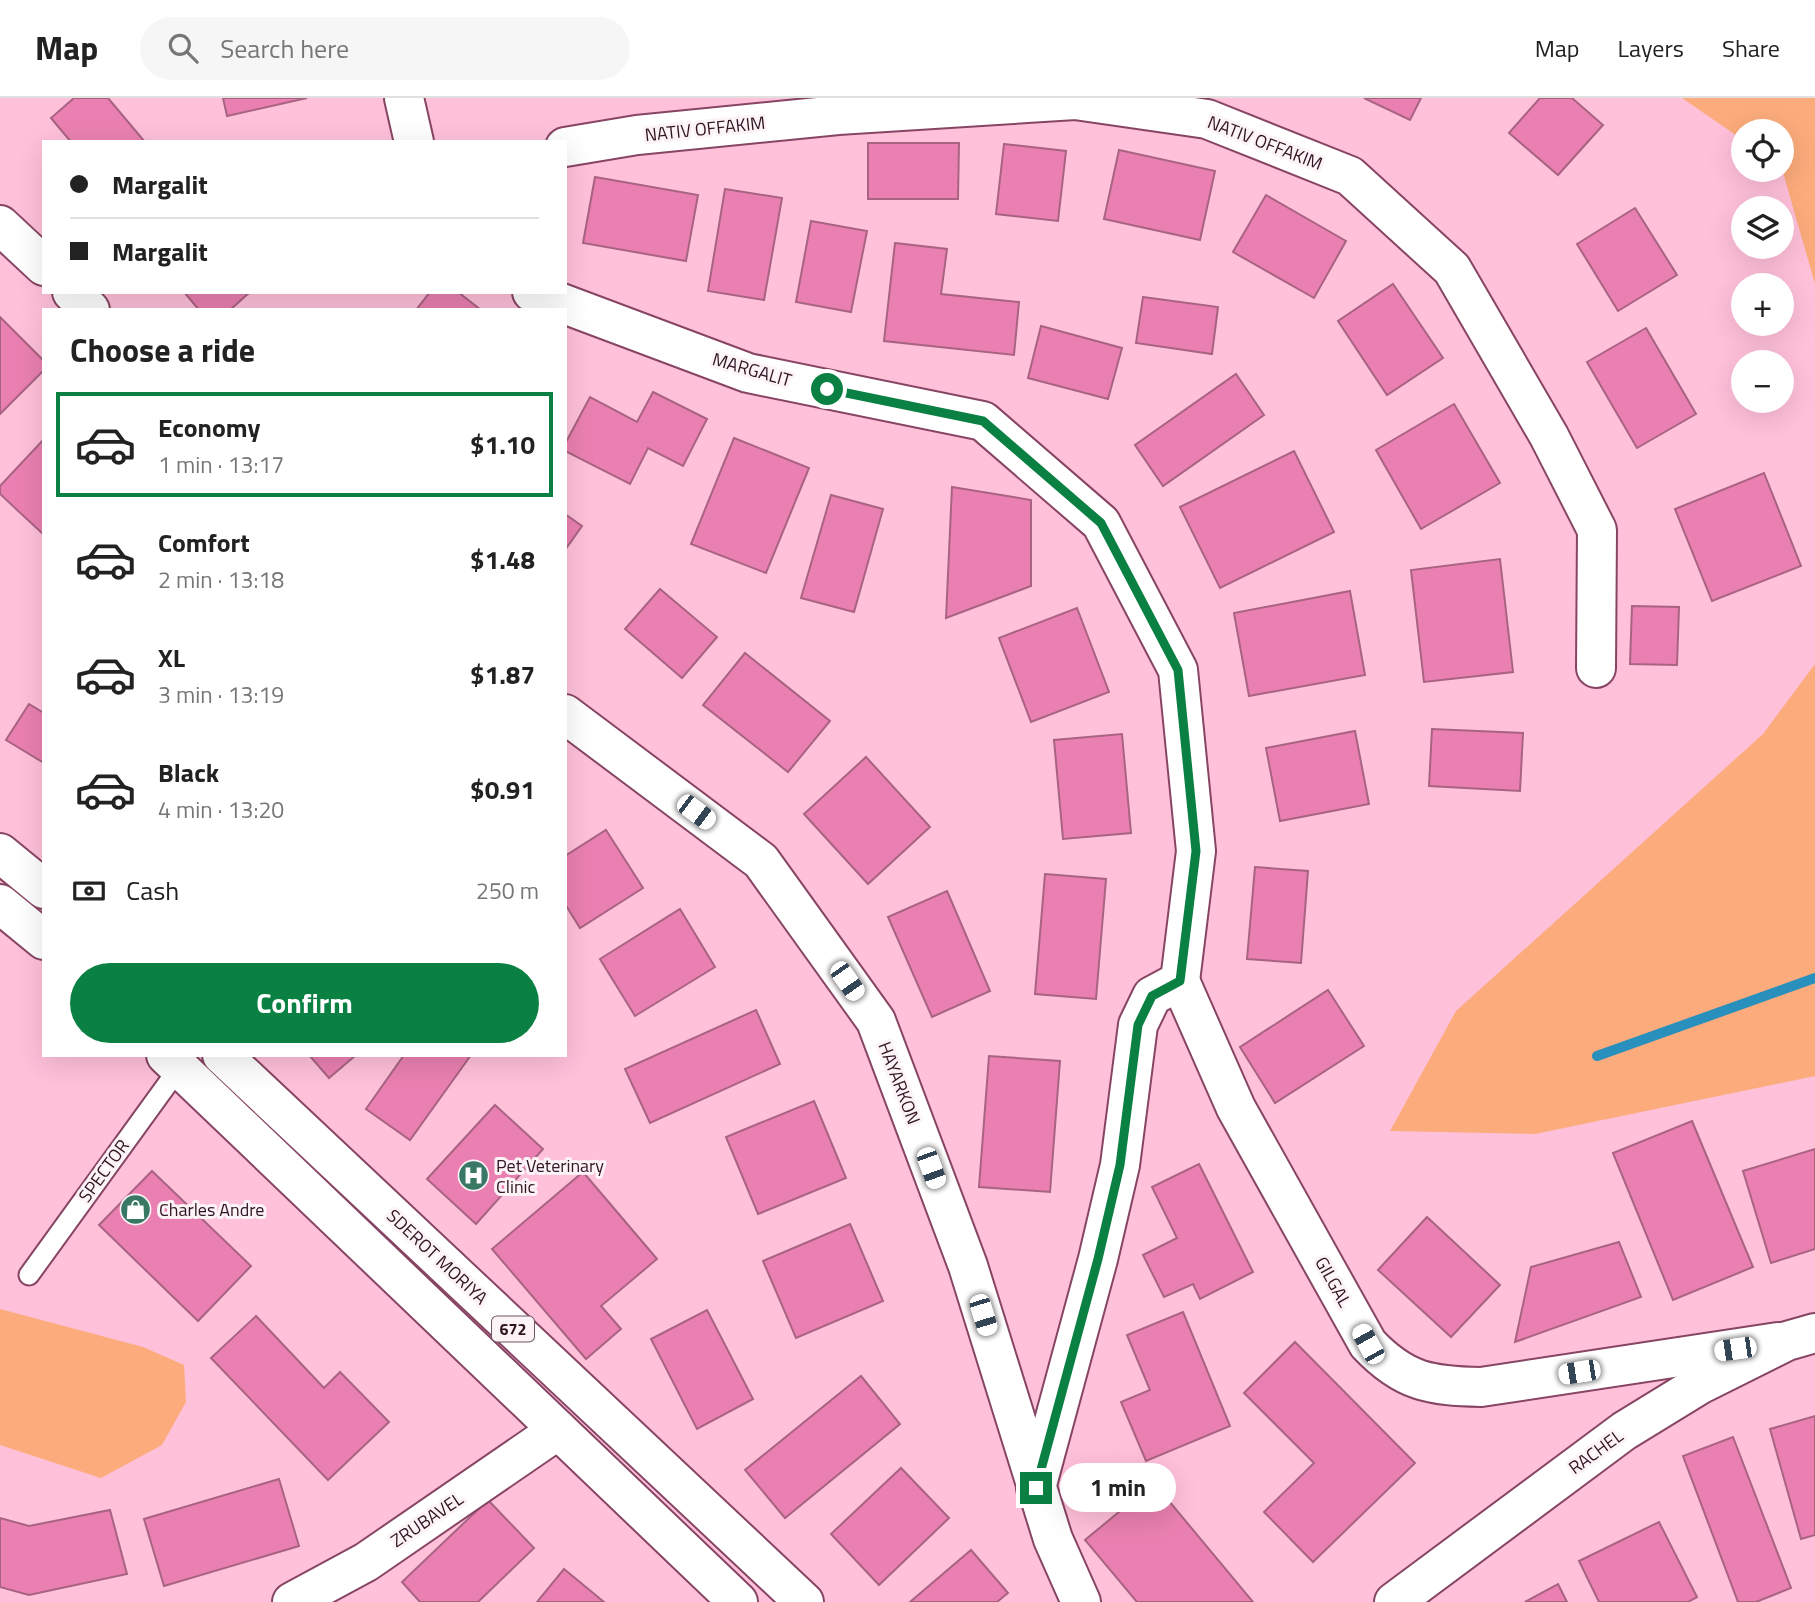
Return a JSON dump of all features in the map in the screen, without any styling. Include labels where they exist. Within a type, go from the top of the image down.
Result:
[{"type":"street","points":[[404,98],[414,140]]},
{"type":"street","name":"NATIV OFFAKIM","points":[[567,147],[637,135],[838,116],[1074,100],[1207,119],[1350,176],[1452,269],[1549,436],[1597,530],[1596,668]]},
{"type":"street","points":[[0,225],[42,264]]},
{"type":"street","points":[[74,294],[88,308]]},
{"type":"street","name":"MARGALIT","points":[[537,294],[748,373],[983,421],[1101,523],[1178,670],[1196,851],[1180,981]]},
{"type":"street","name":"HAYARKON","points":[[567,716],[761,861],[876,1021],[968,1266],[1052,1539],[1081,1602]]},
{"type":"street","points":[[0,853],[42,887]]},
{"type":"street","points":[[0,904],[42,938]]},
{"type":"street","points":[[1036,1488],[1098,1259],[1120,1165],[1138,1025],[1152,996],[1180,981]]},
{"type":"street","name":"GILGAL","points":[[1180,981],[1236,1108],[1368,1344],[1386,1363],[1406,1375],[1424,1382],[1454,1387],[1481,1387],[1801,1337]]},
{"type":"street","name":"SDEROT MORIYA","points":[[224,1057],[804,1602]]},
{"type":"street","name":"672","points":[[172,1062],[738,1602]]},
{"type":"street","name":"RACHEL","points":[[1394,1602],[1624,1431],[1699,1385],[1801,1337]]},
{"type":"street","name":"ZRUBAVEL","points":[[292,1602],[366,1562],[558,1430]]},
{"type":"lane","name":"SPECTOR","points":[[29,1275],[172,1062]]},
{"type":"shaded area","points":[[1682,98],[1815,98],[1815,284],[1794,211],[1794,196],[1790,196],[1786,182],[1794,182],[1794,119],[1731,119],[1731,132]]},
{"type":"shaded area","points":[[1815,664],[1815,1076],[1535,1134],[1390,1131],[1456,1011],[1763,734]]},
{"type":"shaded area","points":[[0,1309],[143,1347],[184,1365],[186,1402],[162,1445],[101,1478],[0,1445]]},
{"type":"building","points":[[74,98],[108,98],[143,140],[69,140],[51,118]]},
{"type":"building","points":[[223,98],[307,98],[227,116]]},
{"type":"building","points":[[1364,98],[1421,98],[1410,120]]},
{"type":"building","points":[[1540,98],[1572,98],[1603,125],[1558,175],[1509,133]]},
{"type":"building","points":[[868,143],[959,143],[958,199],[868,199]]},
{"type":"building","points":[[1004,144],[1066,151],[1058,221],[996,214]]},
{"type":"building","points":[[1119,150],[1215,171],[1200,240],[1104,219]]},
{"type":"building","points":[[595,177],[698,195],[686,261],[583,243]]},
{"type":"building","points":[[725,189],[782,198],[764,300],[708,291]]},
{"type":"building","points":[[1266,195],[1346,241],[1314,298],[1233,252]]},
{"type":"building","points":[[1635,208],[1677,275],[1618,311],[1577,244]]},
{"type":"building","points":[[811,221],[867,231],[851,312],[796,302]]},
{"type":"building","points":[[895,243],[947,249],[941,294],[1019,302],[1014,355],[884,341]]},
{"type":"building","points":[[1393,284],[1443,358],[1387,395],[1338,321]]},
{"type":"building","points":[[186,294],[248,294],[232,308],[197,308]]},
{"type":"building","points":[[428,294],[461,294],[478,308],[418,308]]},
{"type":"building","points":[[1143,297],[1218,307],[1212,354],[1136,343]]},
{"type":"building","points":[[0,317],[42,359],[42,372],[0,414]]},
{"type":"building","points":[[1041,326],[1122,348],[1108,399],[1028,378]]},
{"type":"building","points":[[1646,328],[1696,414],[1637,448],[1587,362]]},
{"type":"building","points":[[1236,374],[1264,415],[1163,486],[1135,445]]},
{"type":"building","points":[[653,392],[707,419],[683,466],[648,448],[630,484],[567,452],[567,440],[590,397],[637,422]]},
{"type":"building","points":[[1454,404],[1500,483],[1421,529],[1376,450]]},
{"type":"building","points":[[734,438],[809,468],[766,573],[691,544]]},
{"type":"building","points":[[42,441],[42,533],[0,494],[0,486]]},
{"type":"building","points":[[1294,451],[1334,532],[1220,588],[1180,507]]},
{"type":"building","points":[[1764,473],[1801,566],[1712,601],[1675,509]]},
{"type":"building","points":[[952,487],[1031,500],[1031,586],[946,618]]},
{"type":"building","points":[[831,495],[883,509],[854,612],[801,598]]},
{"type":"building","points":[[567,515],[582,526],[567,547]]},
{"type":"building","points":[[1500,559],[1513,672],[1424,682],[1411,570]]},
{"type":"building","points":[[660,589],[717,637],[682,678],[625,629]]},
{"type":"building","points":[[1350,591],[1365,675],[1249,696],[1234,613]]},
{"type":"building","points":[[1632,606],[1679,607],[1677,665],[1630,664]]},
{"type":"building","points":[[1077,608],[1109,692],[1031,722],[999,638]]},
{"type":"building","points":[[745,653],[830,721],[788,772],[703,705]]},
{"type":"building","points":[[29,704],[42,712],[42,762],[6,740]]},
{"type":"building","points":[[1432,729],[1523,733],[1520,791],[1429,786]]},
{"type":"building","points":[[1355,731],[1369,804],[1280,821],[1266,748]]},
{"type":"building","points":[[1122,734],[1131,833],[1063,839],[1054,740]]},
{"type":"building","points":[[866,757],[930,827],[868,884],[804,814]]},
{"type":"building","points":[[606,830],[643,888],[580,928],[567,907],[567,855]]},
{"type":"building","points":[[1255,867],[1308,871],[1301,963],[1247,959]]},
{"type":"building","points":[[1045,874],[1106,879],[1096,999],[1035,994]]},
{"type":"building","points":[[947,891],[990,991],[932,1017],[888,917]]},
{"type":"building","points":[[680,909],[715,967],[635,1016],[600,959]]},
{"type":"building","points":[[1328,990],[1364,1046],[1275,1103],[1240,1047]]},
{"type":"building","points":[[756,1010],[780,1064],[650,1123],[625,1069]]},
{"type":"building","points":[[989,1056],[1060,1061],[1050,1192],[979,1187]]},
{"type":"building","points":[[311,1057],[354,1057],[329,1078]]},
{"type":"building","points":[[403,1057],[470,1057],[410,1140],[366,1109]]},
{"type":"building","points":[[814,1101],[846,1178],[758,1214],[726,1137]]},
{"type":"building","points":[[495,1105],[543,1149],[476,1224],[427,1179]]},
{"type":"building","points":[[1692,1121],[1753,1267],[1673,1300],[1613,1153]]},
{"type":"building","points":[[1815,1149],[1815,1249],[1771,1263],[1743,1171]]},
{"type":"building","points":[[1199,1164],[1253,1272],[1200,1299],[1193,1284],[1164,1297],[1143,1255],[1177,1238],[1152,1187]]},
{"type":"building","points":[[152,1171],[251,1266],[198,1321],[99,1225]]},
{"type":"building","points":[[583,1172],[657,1259],[601,1306],[621,1329],[586,1359],[492,1249]]},
{"type":"building","points":[[1427,1217],[1500,1285],[1451,1337],[1378,1270]]},
{"type":"building","points":[[850,1224],[883,1301],[796,1338],[763,1261]]},
{"type":"building","points":[[1619,1242],[1641,1297],[1515,1342],[1531,1267]]},
{"type":"building","points":[[707,1310],[753,1399],[697,1429],[651,1339]]},
{"type":"building","points":[[1183,1312],[1230,1426],[1146,1461],[1121,1402],[1150,1390],[1127,1335]]},
{"type":"building","points":[[256,1316],[324,1388],[340,1372],[389,1422],[328,1480],[211,1358]]},
{"type":"building","points":[[1295,1342],[1415,1463],[1313,1562],[1264,1512],[1314,1463],[1244,1393]]},
{"type":"building","points":[[861,1376],[900,1424],[785,1518],[745,1470]]},
{"type":"building","points":[[1815,1416],[1815,1535],[1801,1539],[1770,1429]]},
{"type":"building","points":[[1733,1437],[1791,1588],[1756,1602],[1738,1602],[1683,1456]]},
{"type":"building","points":[[901,1468],[949,1518],[879,1585],[831,1534]]},
{"type":"building","points":[[279,1479],[299,1546],[164,1586],[144,1519]]},
{"type":"building","points":[[1154,1483],[1253,1602],[1137,1602],[1085,1540]]},
{"type":"building","points":[[488,1500],[534,1548],[478,1602],[420,1602],[402,1582]]},
{"type":"building","points":[[110,1510],[127,1574],[29,1595],[0,1587],[0,1518],[29,1526]]},
{"type":"building","points":[[1659,1522],[1697,1597],[1688,1602],[1599,1602],[1579,1561]]},
{"type":"building","points":[[971,1550],[1008,1593],[997,1602],[910,1602]]},
{"type":"building","points":[[564,1569],[604,1602],[537,1602]]},
{"type":"building","points":[[1558,1584],[1567,1602],[1525,1602]]},
{"type":"waterway","points":[[1597,1056],[1815,978]]},
{"type":"place","name":"Pet Veterinary Clinic","points":[[473,1176]]},
{"type":"place","name":"Charles Andre","points":[[136,1210]]},
{"type":"route","points":[[827,389],[983,421],[1101,523],[1178,670],[1196,851],[1180,981],[1152,996],[1138,1025],[1120,1165],[1098,1259],[1036,1488]]}]
